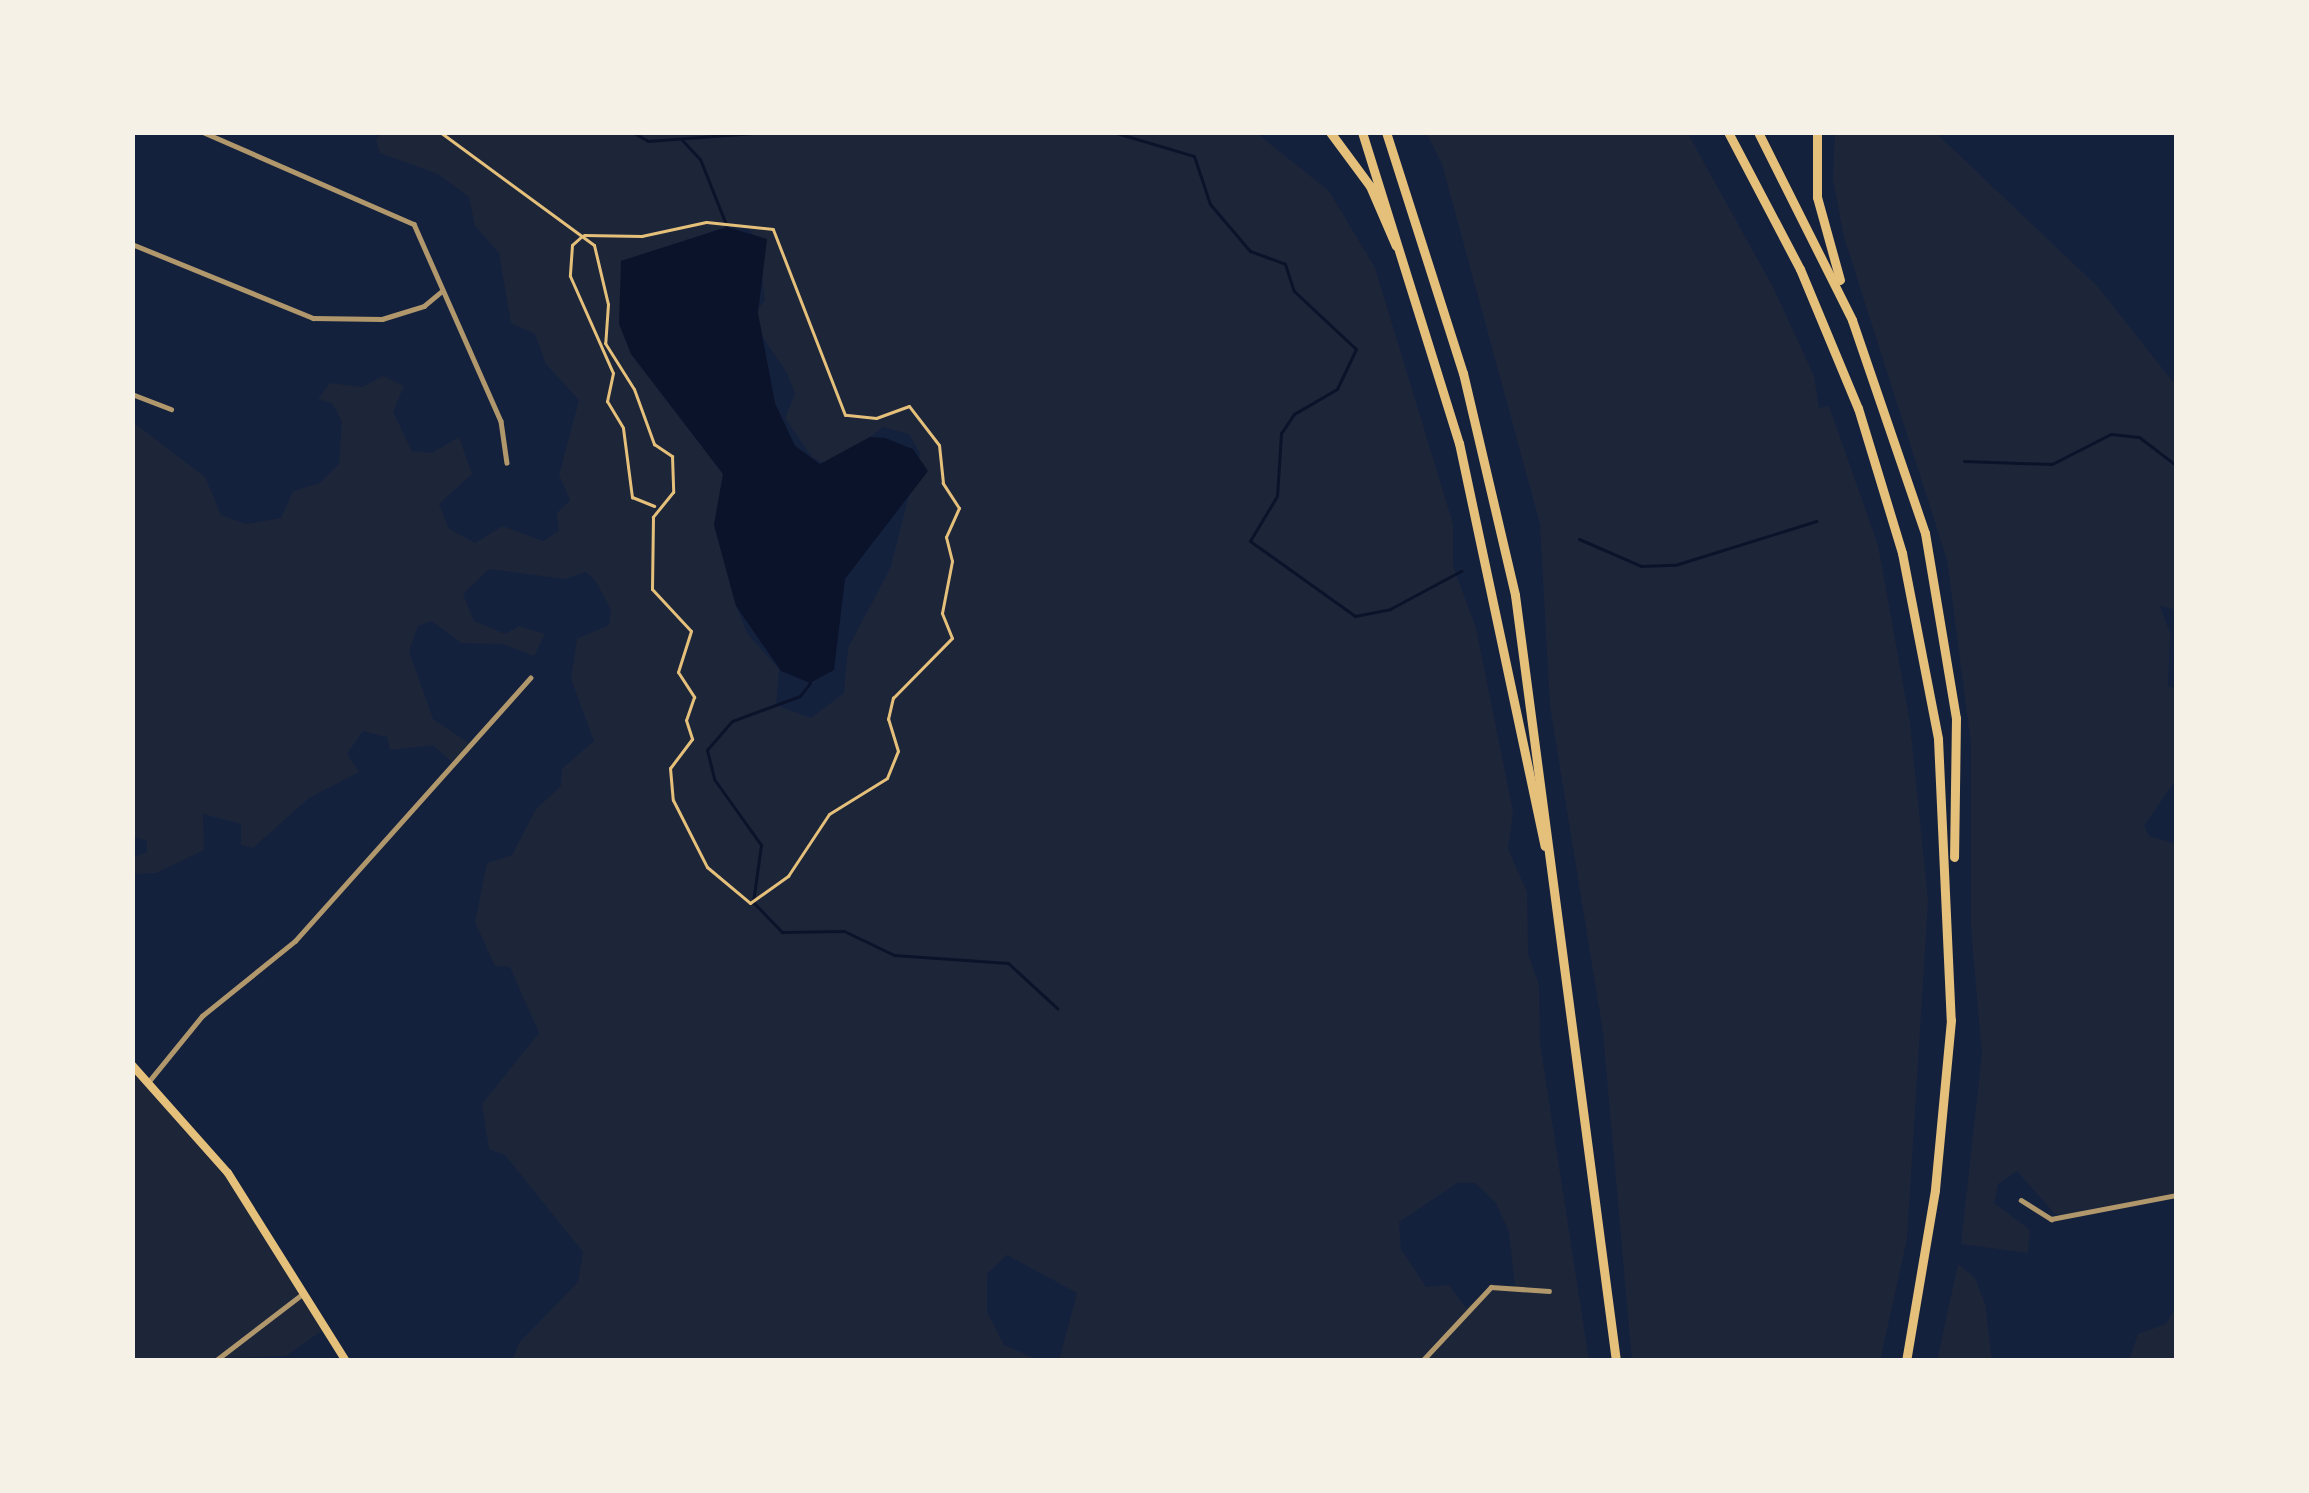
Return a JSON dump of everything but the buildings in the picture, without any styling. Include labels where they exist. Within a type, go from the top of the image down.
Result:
[{"type":"highway","points":[[1330,132],[1378,202],[1429,332]]},
{"type":"highway","points":[[1363,132],[1429,332],[1505,636],[1556,898]]},
{"type":"highway","points":[[1386,132],[1443,300],[1496,503],[1531,690],[1616,1361]]},
{"type":"highway","points":[[1728,132],[1831,338],[1893,517],[1933,701],[1951,888]]},
{"type":"highway","points":[[1758,132],[1852,320]]},
{"type":"highway","points":[[1817,132],[1817,197],[1852,320],[1920,515],[1943,623],[1959,773],[1946,1095],[1906,1361]]},
{"type":"main road","points":[[132,1065],[228,1172],[346,1361]]},
{"type":"street","points":[[203,132],[410,220],[426,239],[442,291],[501,422],[507,464]]},
{"type":"street","points":[[132,244],[239,293],[340,322],[424,306],[442,291]]},
{"type":"street","points":[[132,394],[171,410]]},
{"type":"street","points":[[149,1080],[202,1016],[295,941],[530,678]]},
{"type":"street","points":[[2021,1200],[2051,1219],[2177,1195]]},
{"type":"street","points":[[1422,1361],[1491,1288],[1550,1291]]},
{"type":"street","points":[[215,1361],[306,1292]]},
{"type":"path","points":[[440,132],[584,235],[594,245],[608,304],[605,343],[654,444],[672,456],[673,492],[656,506],[652,589],[691,631],[678,672],[694,697],[686,720],[692,739],[670,768],[674,800],[707,867],[750,903],[788,876],[829,814],[887,778],[898,751],[888,719],[893,698],[952,638],[942,613],[952,561],[946,537],[959,508],[943,483],[939,445],[910,406],[876,418],[845,415],[773,230],[706,222],[642,236],[584,235],[572,245],[570,276],[613,373],[607,401],[623,428],[632,497],[656,506]]},
{"type":"shaded area","points":[[385,132],[1255,132],[1329,191],[1375,268],[1453,524],[1453,566],[1476,628],[1513,812],[1508,849],[1527,892],[1528,954],[1539,985],[1540,1043],[1589,1361],[1059,1361],[1077,1293],[1007,1255],[987,1274],[987,1312],[1004,1345],[1041,1361],[512,1361],[519,1343],[578,1282],[583,1252],[505,1155],[489,1149],[482,1104],[539,1033],[510,967],[495,966],[475,922],[487,863],[512,855],[536,809],[561,786],[562,769],[594,741],[571,679],[577,639],[609,625],[611,610],[595,580],[586,572],[564,579],[489,569],[463,594],[474,621],[505,634],[519,626],[545,634],[534,656],[503,644],[461,643],[432,621],[418,626],[409,651],[433,719],[470,744],[454,764],[433,745],[390,750],[387,737],[363,731],[347,754],[359,772],[309,798],[253,848],[241,845],[241,824],[203,814],[204,850],[156,873],[132,874],[132,858],[147,852],[147,841],[132,836],[134,423],[205,477],[221,515],[246,524],[281,518],[293,491],[320,483],[339,464],[342,422],[332,403],[318,399],[330,383],[362,387],[383,376],[404,386],[393,412],[412,451],[432,453],[459,437],[472,474],[439,504],[449,529],[475,543],[503,526],[543,541],[559,531],[557,513],[570,500],[559,475],[579,400],[546,364],[535,334],[511,323],[499,253],[475,226],[469,197],[438,174],[380,153],[376,139]],"holes":[[[727,227],[749,227],[758,245],[765,301],[749,317],[787,373],[795,394],[785,418],[812,457],[829,467],[883,427],[909,434],[920,453],[890,569],[848,648],[844,693],[811,718],[776,705],[779,669],[747,633],[736,606],[714,525],[723,474],[631,354],[621,261]],[[1457,1183],[1475,1183],[1496,1203],[1509,1232],[1515,1286],[1489,1289],[1466,1308],[1449,1285],[1426,1287],[1401,1249],[1399,1222]]]},
{"type":"shaded area","points":[[1426,132],[1687,132],[1774,289],[1814,376],[1819,408],[1829,406],[1878,545],[1910,723],[1928,900],[1907,1239],[1880,1361],[1632,1361],[1603,1032],[1550,706],[1540,524],[1442,164]]},
{"type":"shaded area","points":[[1835,132],[1935,132],[2098,287],[2177,387],[2177,610],[2160,606],[2170,633],[2168,686],[2177,690],[2177,778],[2144,826],[2149,836],[2177,844],[2177,1196],[2067,1217],[2054,1213],[2017,1171],[1998,1184],[1994,1203],[2030,1230],[2028,1253],[1961,1244],[1982,1054],[1971,928],[1971,743],[1947,560],[1844,237],[1833,180]]},
{"type":"shaded area","points":[[727,227],[767,239],[758,313],[775,403],[795,446],[820,464],[870,437],[885,438],[913,449],[928,471],[845,579],[834,670],[810,683],[781,671],[736,606],[714,525],[723,474],[631,354],[619,324],[621,261]]},
{"type":"shaded area","points":[[132,1065],[203,1141],[326,1328],[286,1356],[132,1361]]},
{"type":"shaded area","points":[[1958,1264],[1975,1278],[1985,1304],[1992,1361],[1937,1361]]},
{"type":"shaded area","points":[[2177,1305],[2177,1361],[2129,1361],[2138,1334],[2166,1324]]},
{"type":"waterway","points":[[632,132],[648,141],[767,132]]},
{"type":"waterway","points":[[1113,132],[1194,156],[1210,204],[1250,251],[1285,264],[1294,291],[1356,349],[1337,389],[1294,414],[1281,433],[1277,496],[1250,541],[1355,616],[1390,609],[1461,571]]},
{"type":"waterway","points":[[682,140],[700,159],[727,227]]},
{"type":"waterway","points":[[1964,461],[2052,464],[2111,434],[2139,437],[2177,466]]},
{"type":"waterway","points":[[1579,539],[1641,566],[1675,565],[1816,521]]},
{"type":"waterway","points":[[810,683],[800,696],[732,721],[707,750],[714,779],[761,845],[753,902],[782,932],[844,931],[894,955],[1008,963],[1057,1008]]}]
